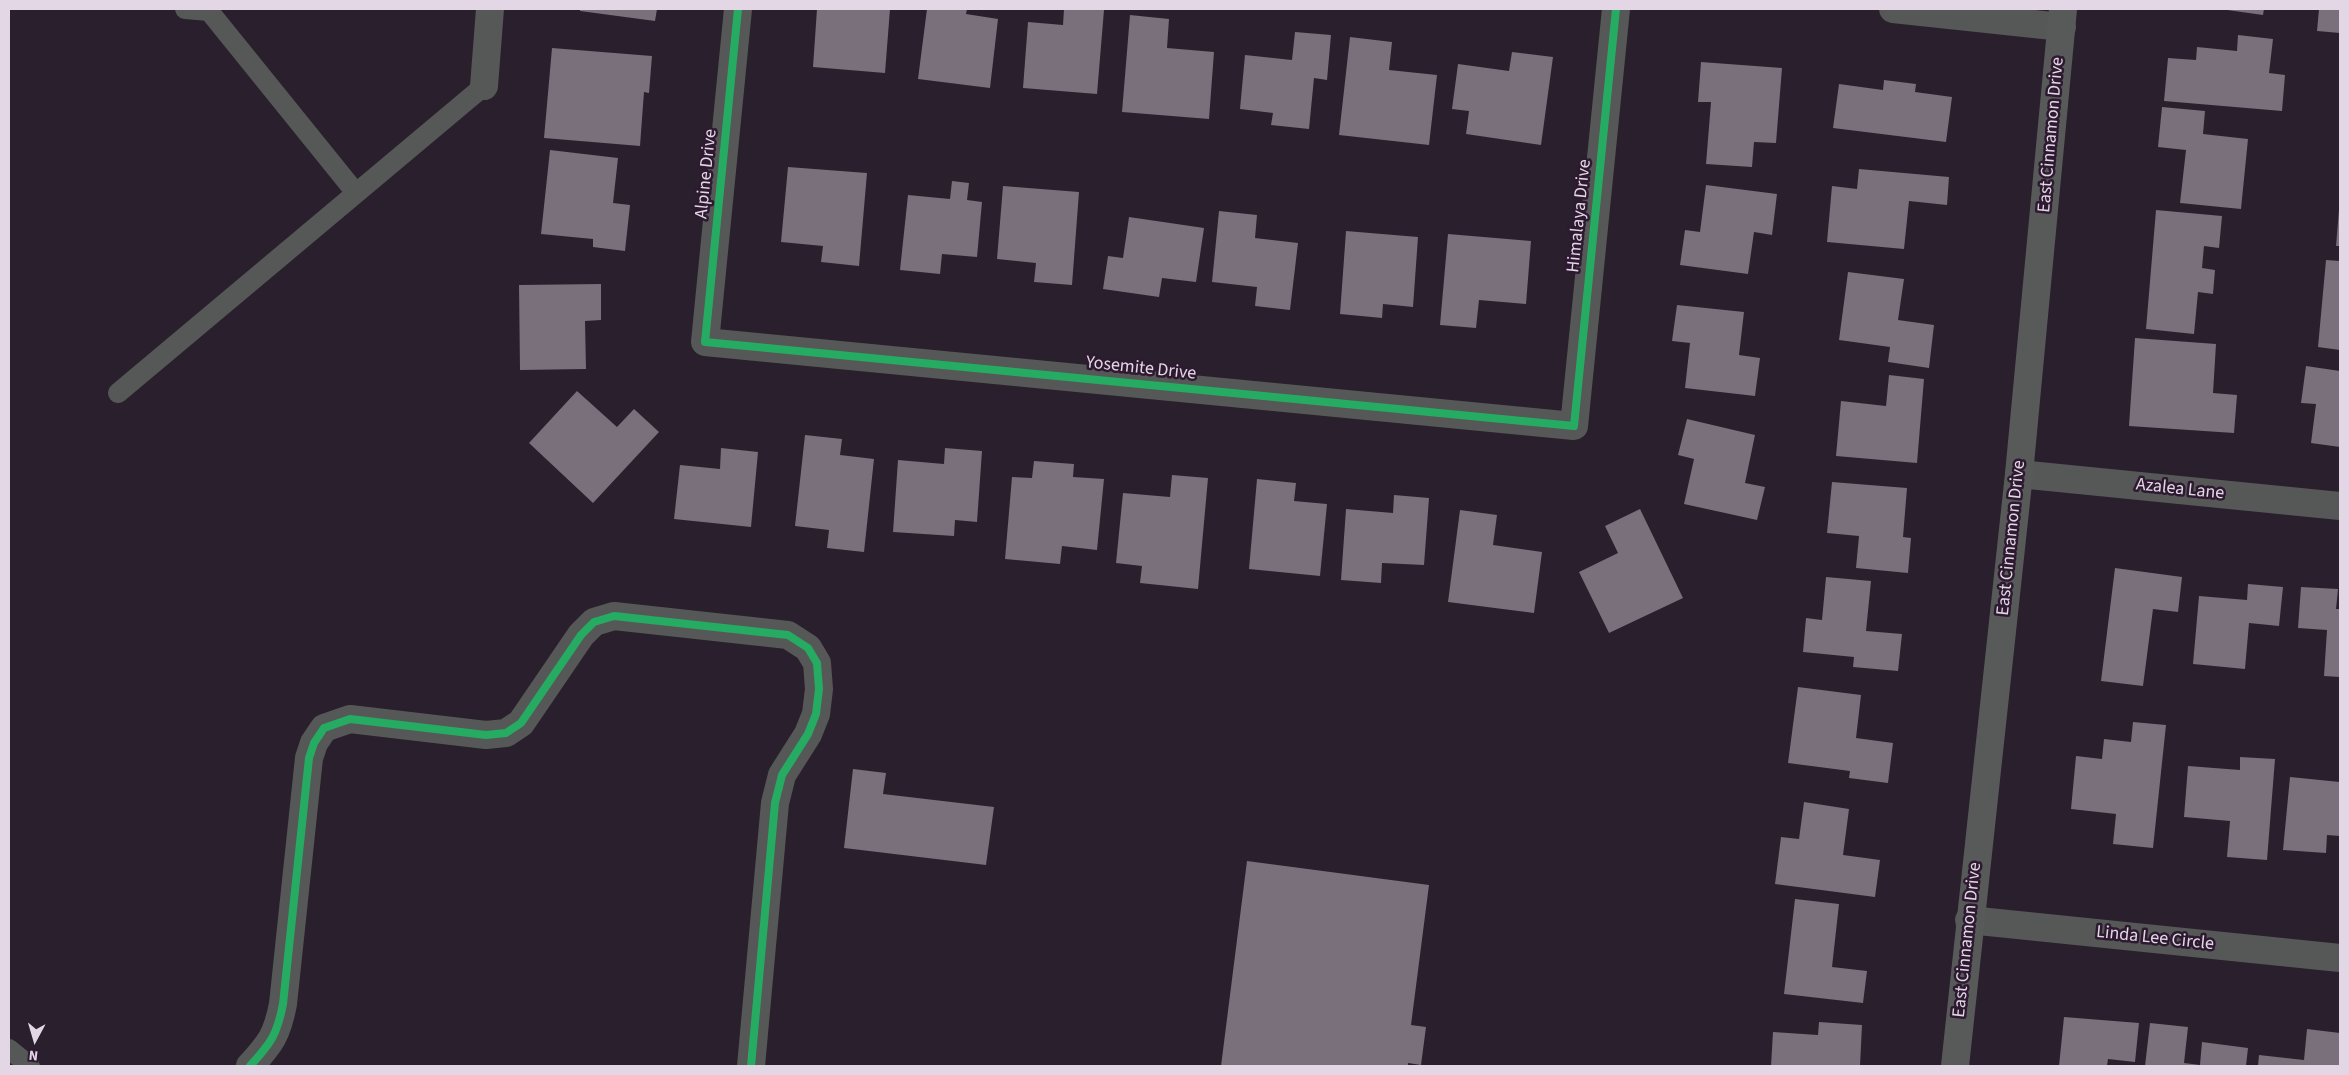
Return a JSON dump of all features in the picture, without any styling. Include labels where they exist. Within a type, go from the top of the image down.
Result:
[{"type":"street","points":[[484,86],[490,9]]},
{"type":"street","name":"Alpine Drive","points":[[705,342],[738,9]]},
{"type":"street","name":"Himalaya Drive","points":[[1574,426],[1616,9]]},
{"type":"street","points":[[1893,9],[2063,18]]},
{"type":"street","name":"East Cinnamon Drive","points":[[1955,1066],[2019,474],[2063,18]]},
{"type":"street","name":"Yosemite Drive","points":[[705,342],[1574,426]]},
{"type":"street","name":"Azalea Lane","points":[[2019,474],[2340,506]]},
{"type":"street","points":[[250,1066],[270,1044],[278,1028],[309,758],[314,743],[324,728],[350,719],[486,735],[506,733],[521,723],[581,635],[594,622],[614,616],[788,635],[808,648],[817,663],[819,689],[816,714],[808,734],[782,775],[775,803],[751,1066]]},
{"type":"street","name":"Linda Lee Circle","points":[[1970,920],[2340,958]]},
{"type":"lane","points":[[185,9],[209,11],[356,193]]},
{"type":"lane","points":[[118,393],[484,86]]},
{"type":"lane","points":[[9,1049],[30,1066]]},
{"type":"building","points":[[580,9],[657,9],[655,21],[580,11]]},
{"type":"building","points":[[817,9],[890,9],[885,73],[813,67]]},
{"type":"building","points":[[927,9],[967,9],[966,14],[998,19],[990,88],[918,79]]},
{"type":"building","points":[[1064,9],[1104,10],[1097,94],[1023,88],[1028,22],[1063,25]]},
{"type":"building","points":[[2220,9],[2264,9],[2263,15]]},
{"type":"building","points":[[2319,9],[2340,9],[2340,33],[2317,31]]},
{"type":"building","points":[[1130,15],[1169,19],[1167,48],[1214,52],[1209,119],[1122,112]]},
{"type":"building","points":[[1295,32],[1331,35],[1327,80],[1314,78],[1309,129],[1271,125],[1273,113],[1240,109],[1245,55],[1292,60]]},
{"type":"building","points":[[2238,35],[2273,39],[2269,73],[2285,75],[2282,111],[2164,101],[2168,58],[2196,60],[2197,47],[2237,51]]},
{"type":"building","points":[[1350,37],[1392,42],[1389,70],[1437,75],[1429,145],[1339,135]]},
{"type":"building","points":[[552,48],[652,56],[649,93],[644,92],[640,146],[544,138]]},
{"type":"building","points":[[1512,52],[1553,57],[1541,145],[1466,134],[1469,111],[1452,109],[1458,64],[1509,71]]},
{"type":"building","points":[[1701,62],[1782,68],[1776,143],[1754,142],[1752,167],[1706,164],[1711,102],[1698,102]]},
{"type":"building","points":[[1884,80],[1916,84],[1915,92],[1952,97],[1946,142],[1833,128],[1839,84],[1883,90]]},
{"type":"building","points":[[2162,107],[2205,111],[2203,134],[2248,139],[2241,209],[2180,203],[2186,150],[2158,147]]},
{"type":"building","points":[[550,150],[618,158],[613,203],[630,205],[625,251],[593,247],[593,239],[541,234]]},
{"type":"building","points":[[788,167],[867,173],[859,266],[821,262],[823,246],[781,242]]},
{"type":"building","points":[[1859,169],[1949,177],[1947,205],[1909,201],[1904,249],[1827,242],[1832,186],[1857,189]]},
{"type":"building","points":[[952,181],[969,183],[967,200],[982,202],[977,257],[942,254],[940,274],[900,270],[908,195],[950,199]]},
{"type":"building","points":[[1706,185],[1777,194],[1772,235],[1754,232],[1748,274],[1680,265],[1685,230],[1700,232]]},
{"type":"building","points":[[1003,186],[1079,192],[1072,285],[1034,282],[1036,263],[997,259]]},
{"type":"building","points":[[2156,210],[2222,216],[2219,248],[2204,246],[2202,268],[2215,270],[2213,294],[2198,292],[2194,334],[2146,329]]},
{"type":"building","points":[[2339,210],[2340,246],[2336,246]]},
{"type":"building","points":[[1219,211],[1257,215],[1255,238],[1298,243],[1290,310],[1255,306],[1257,287],[1212,282]]},
{"type":"building","points":[[1129,217],[1204,228],[1196,282],[1162,278],[1159,297],[1103,289],[1108,256],[1123,258]]},
{"type":"building","points":[[1346,231],[1418,237],[1413,307],[1383,304],[1382,318],[1340,314]]},
{"type":"building","points":[[1448,234],[1531,241],[1526,304],[1479,300],[1476,328],[1440,325]]},
{"type":"building","points":[[2326,260],[2340,261],[2340,350],[2318,347]]},
{"type":"building","points":[[1848,272],[1904,279],[1898,320],[1934,325],[1929,368],[1888,362],[1890,347],[1839,340]]},
{"type":"building","points":[[601,284],[601,320],[585,321],[586,369],[520,370],[519,285]]},
{"type":"building","points":[[1677,305],[1744,312],[1739,355],[1760,358],[1755,396],[1685,388],[1690,343],[1672,341]]},
{"type":"building","points":[[2135,338],[2216,344],[2213,393],[2237,395],[2234,433],[2129,426]]},
{"type":"building","points":[[2306,366],[2340,371],[2340,447],[2311,443],[2316,404],[2301,403]]},
{"type":"building","points":[[1889,375],[1924,379],[1917,463],[1836,456],[1841,401],[1886,406]]},
{"type":"building","points":[[577,391],[617,427],[634,409],[659,432],[593,503],[529,443]]},
{"type":"building","points":[[1687,419],[1755,435],[1745,483],[1765,487],[1757,520],[1684,504],[1694,459],[1678,455]]},
{"type":"building","points":[[805,435],[842,439],[840,455],[874,459],[864,552],[827,548],[829,530],[795,526]]},
{"type":"building","points":[[721,448],[758,452],[751,527],[674,519],[680,465],[720,469]]},
{"type":"building","points":[[945,448],[982,451],[977,522],[955,520],[954,536],[893,532],[898,460],[944,464]]},
{"type":"building","points":[[1034,461],[1074,464],[1073,477],[1104,479],[1097,550],[1062,546],[1060,564],[1005,559],[1012,477],[1032,478]]},
{"type":"building","points":[[1172,475],[1208,478],[1198,589],[1140,583],[1142,566],[1116,563],[1123,493],[1170,497]]},
{"type":"building","points":[[1257,479],[1296,483],[1294,501],[1327,504],[1320,576],[1249,569]]},
{"type":"building","points":[[1832,482],[1907,488],[1903,537],[1911,538],[1908,573],[1856,568],[1859,536],[1827,533]]},
{"type":"building","points":[[1394,495],[1429,498],[1424,565],[1382,563],[1381,583],[1341,580],[1346,509],[1393,513]]},
{"type":"building","points":[[1640,509],[1683,598],[1609,633],[1579,572],[1618,553],[1605,526]]},
{"type":"building","points":[[1460,510],[1497,515],[1493,545],[1542,552],[1534,613],[1448,602]]},
{"type":"building","points":[[2115,568],[2182,577],[2178,612],[2153,609],[2143,686],[2101,681]]},
{"type":"building","points":[[1826,577],[1871,581],[1866,631],[1902,634],[1898,671],[1853,667],[1854,657],[1803,652],[1806,618],[1822,620]]},
{"type":"building","points":[[2248,584],[2283,587],[2279,626],[2249,623],[2245,669],[2193,664],[2199,596],[2247,600]]},
{"type":"building","points":[[2301,587],[2338,589],[2336,609],[2340,609],[2340,677],[2324,676],[2327,630],[2298,628]]},
{"type":"building","points":[[1798,687],[1861,695],[1856,738],[1893,743],[1888,783],[1849,778],[1850,771],[1788,763]]},
{"type":"building","points":[[2133,722],[2166,725],[2153,848],[2113,844],[2116,814],[2071,809],[2076,756],[2102,759],[2104,739],[2131,742]]},
{"type":"building","points":[[2240,757],[2275,759],[2267,860],[2227,857],[2230,821],[2184,817],[2188,766],[2240,770]]},
{"type":"building","points":[[853,769],[886,773],[883,794],[994,807],[986,865],[844,848]]},
{"type":"building","points":[[2290,777],[2340,782],[2340,836],[2327,835],[2326,853],[2283,850]]},
{"type":"building","points":[[1804,802],[1849,809],[1843,855],[1880,860],[1875,897],[1775,884],[1781,837],[1799,839]]},
{"type":"building","points":[[1247,861],[1429,885],[1411,1025],[1426,1027],[1421,1065],[1408,1063],[1408,1066],[1221,1066]]},
{"type":"building","points":[[1795,899],[1839,904],[1832,967],[1867,971],[1863,1003],[1784,994]]},
{"type":"building","points":[[2064,1017],[2139,1023],[2135,1062],[2108,1059],[2107,1066],[2059,1066]]},
{"type":"building","points":[[1819,1022],[1862,1025],[1860,1066],[1771,1066],[1773,1032],[1818,1035]]},
{"type":"building","points":[[2150,1023],[2188,1027],[2184,1063],[2200,1065],[2202,1042],[2248,1048],[2246,1066],[2145,1066]]},
{"type":"building","points":[[2307,1029],[2340,1033],[2340,1066],[2258,1066],[2259,1055],[2304,1060]]},
{"type":"cycle path","points":[[738,9],[705,342],[1574,426],[1616,9]]},
{"type":"cycle path","points":[[250,1066],[272,1038],[281,1015],[309,758],[314,743],[324,728],[350,719],[486,735],[506,733],[521,723],[581,635],[594,622],[614,616],[788,635],[808,648],[817,663],[819,689],[816,714],[808,734],[782,775],[775,803],[751,1066]]}]
